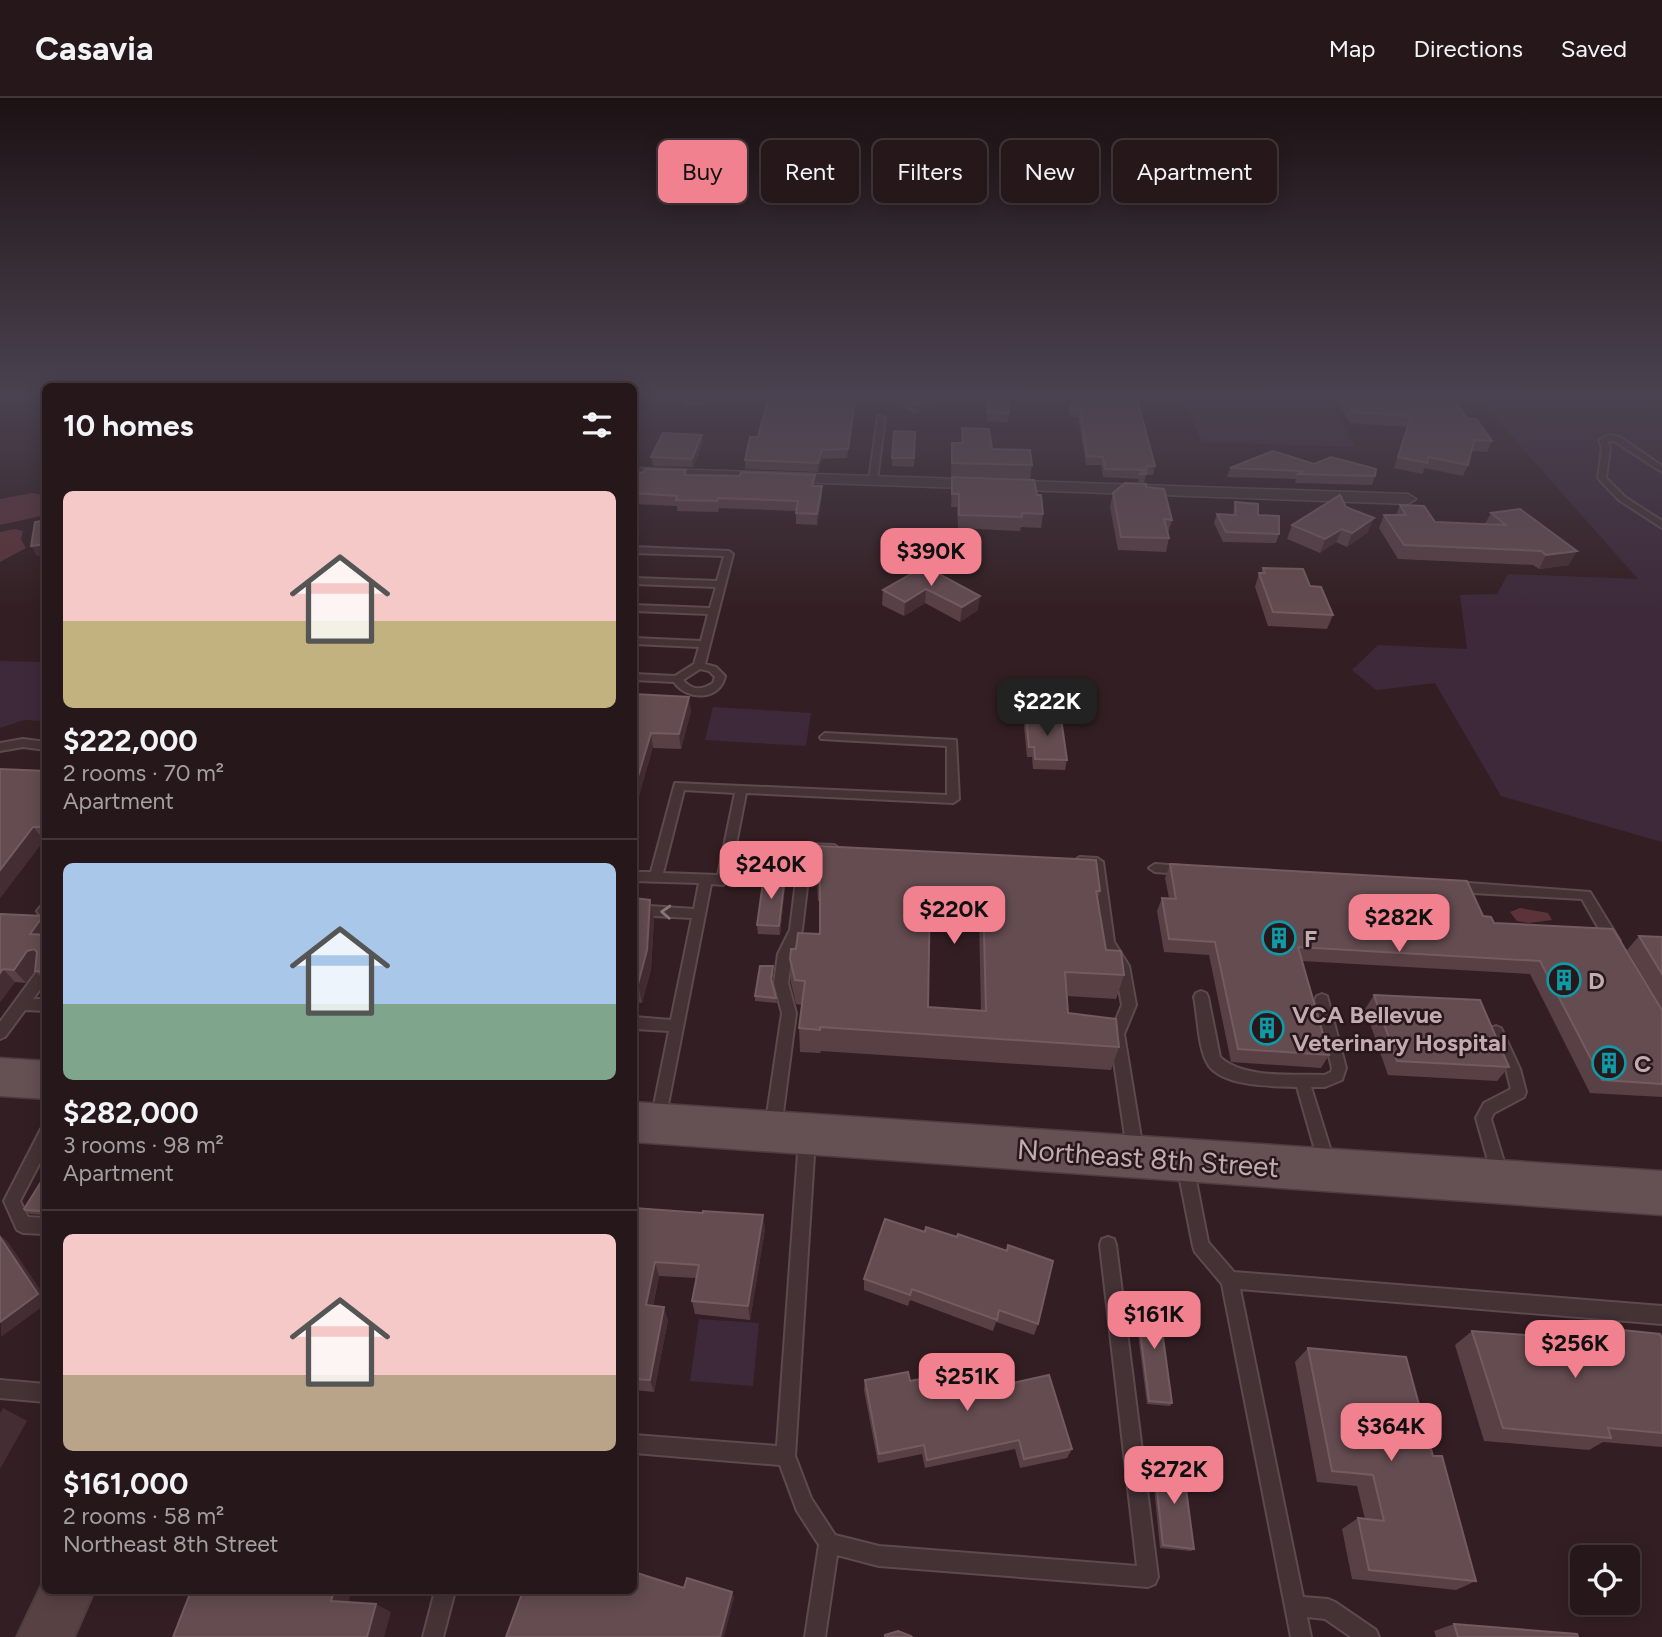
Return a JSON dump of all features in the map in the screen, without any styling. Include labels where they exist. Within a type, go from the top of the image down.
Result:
[{"type":"main road","points":[[0,1077],[42,1080]]},
{"type":"main road","name":"Northeast 8th Street","points":[[645,1123],[1662,1193]]},
{"type":"main road","points":[[45,1637],[66,1594]]},
{"type":"street","points":[[637,472],[1408,499]]},
{"type":"lane","points":[[873,480],[875,467]]},
{"type":"lane","points":[[1603,467],[1602,478],[1620,498],[1662,525]]},
{"type":"lane","points":[[637,550],[729,554],[699,666],[677,679],[637,677]]},
{"type":"lane","points":[[637,581],[720,584]]},
{"type":"lane","points":[[637,608],[714,611]]},
{"type":"lane","points":[[637,641],[706,644]]},
{"type":"lane","points":[[677,679],[682,687],[695,692],[708,692],[718,685],[720,676],[699,666]]},
{"type":"lane","points":[[656,877],[680,786],[953,799],[952,743],[825,737]]},
{"type":"lane","points":[[0,747],[23,743],[42,745]]},
{"type":"lane","points":[[637,876],[723,880],[741,789]]},
{"type":"lane","points":[[815,1637],[829,1543],[804,1504],[786,1456],[789,1013],[782,983],[785,954],[796,930],[806,848],[847,850]]},
{"type":"lane","points":[[1069,861],[1097,862],[1108,943],[1122,966],[1129,1005],[1117,1034],[1136,1157]]},
{"type":"lane","points":[[1155,868],[1197,871]]},
{"type":"lane","points":[[645,1123],[677,1026],[706,880]]},
{"type":"lane","points":[[1447,886],[1586,895],[1619,953]]},
{"type":"lane","points":[[637,911],[699,914]]},
{"type":"lane","points":[[0,1033],[42,975]]},
{"type":"lane","points":[[1201,997],[1214,1061],[1227,1072],[1241,1076],[1325,1081],[1337,1076],[1339,1068],[1322,1000]]},
{"type":"lane","points":[[21,1004],[42,1005]]},
{"type":"lane","points":[[637,1023],[677,1026]]},
{"type":"lane","points":[[1496,1032],[1513,1069],[1519,1092],[1489,1108],[1483,1118],[1502,1182]]},
{"type":"lane","points":[[1302,1080],[1329,1170]]},
{"type":"lane","points":[[42,1142],[12,1201],[23,1225],[42,1226]]},
{"type":"lane","points":[[1184,1161],[1201,1246],[1230,1280],[1301,1637]]},
{"type":"lane","points":[[829,1543],[879,1556],[1148,1577],[1108,1245]]},
{"type":"lane","points":[[1230,1280],[1662,1315]]},
{"type":"lane","points":[[0,1389],[42,1393]]},
{"type":"lane","points":[[637,1444],[786,1456]]},
{"type":"lane","points":[[433,1637],[444,1594]]},
{"type":"lane","points":[[1295,1606],[1328,1609],[1369,1637]]},
{"type":"shaded area","points":[[1539,467],[1662,467],[1662,842],[1501,796],[1435,683],[1376,690],[1352,670],[1378,645],[1467,649],[1460,595],[1497,594],[1508,574],[1638,579]]},
{"type":"shaded area","points":[[32,493],[42,495],[42,516],[0,525],[0,499]]},
{"type":"shaded area","points":[[14,529],[23,531],[21,539],[26,548],[0,562],[0,532]]},
{"type":"shaded area","points":[[0,661],[42,662],[42,721],[24,720],[0,728]]},
{"type":"shaded area","points":[[713,707],[811,713],[806,746],[705,740]]},
{"type":"shaded area","points":[[1520,908],[1548,913],[1552,920],[1529,923],[1517,921],[1510,912]]},
{"type":"shaded area","points":[[699,1319],[759,1323],[753,1386],[690,1381]]},
{"type":"building","points":[[1105,467],[1147,467],[1146,474],[1140,474],[1144,470],[1105,469]]},
{"type":"building","points":[[1368,467],[1376,469],[1375,476],[1298,474],[1303,471],[1230,468]]},
{"type":"building","points":[[645,469],[686,470],[684,475],[740,476],[741,472],[815,475],[812,486],[822,486],[817,514],[796,513],[798,501],[718,498],[717,501],[676,500],[677,496],[637,493],[637,472],[643,473]]},
{"type":"building","points":[[952,477],[1034,480],[1037,495],[1041,495],[1043,514],[1022,513],[1022,517],[959,515],[959,494],[952,494]]},
{"type":"building","points":[[1125,483],[1146,484],[1146,487],[1164,489],[1172,520],[1164,519],[1169,538],[1121,537],[1113,493]]},
{"type":"building","points":[[1340,495],[1346,507],[1374,518],[1352,533],[1342,529],[1325,539],[1292,525]]},
{"type":"building","points":[[1235,502],[1258,504],[1258,515],[1279,516],[1279,534],[1226,532],[1217,514],[1236,515]]},
{"type":"building","points":[[1400,505],[1424,506],[1435,522],[1506,525],[1491,513],[1520,509],[1577,551],[1546,555],[1541,551],[1404,545],[1384,515],[1406,515]]},
{"type":"building","points":[[42,521],[42,545],[31,546],[35,522]]},
{"type":"building","points":[[928,568],[980,596],[962,607],[926,589],[905,602],[883,590],[918,570],[922,572]]},
{"type":"building","points":[[1263,568],[1303,569],[1310,586],[1321,587],[1333,615],[1273,612],[1259,573],[1265,573]]},
{"type":"building","points":[[637,694],[689,697],[679,734],[651,733],[637,780]]},
{"type":"building","points":[[1026,717],[1061,718],[1067,760],[1035,759],[1034,747],[1029,747]]},
{"type":"building","points":[[0,769],[42,771],[42,827],[33,827],[0,870]]},
{"type":"building","points":[[819,846],[1096,860],[1100,891],[1096,891],[1106,950],[1121,951],[1124,975],[1065,972],[1068,1013],[1116,1019],[1119,1047],[820,1027],[820,1030],[799,1028],[805,981],[795,980],[790,959],[791,949],[796,949],[798,933],[820,934],[820,877],[817,877]],"holes":[[[930,890],[983,893],[986,1011],[928,1007]]]},
{"type":"building","points":[[1170,864],[1467,881],[1483,916],[1491,917],[1494,923],[1613,929],[1662,1010],[1662,1084],[1602,1080],[1540,961],[1298,947],[1329,1055],[1238,1049],[1215,942],[1169,939],[1162,898],[1176,899]]},
{"type":"building","points":[[764,875],[785,876],[779,926],[757,925]]},
{"type":"building","points":[[637,898],[650,900],[647,950],[638,984]]},
{"type":"building","points":[[0,914],[42,916],[30,934],[42,935],[42,972],[35,971],[37,952],[34,949],[27,951],[14,970],[3,969],[0,973]]},
{"type":"building","points":[[1639,936],[1662,937],[1662,974]]},
{"type":"building","points":[[760,966],[773,966],[771,979],[776,998],[755,996]]},
{"type":"building","points":[[1374,995],[1480,1000],[1509,1067],[1397,1061]]},
{"type":"building","points":[[42,1180],[42,1213],[24,1209]]},
{"type":"building","points":[[637,1208],[763,1215],[748,1306],[692,1301],[699,1265],[655,1262],[646,1305],[664,1307],[650,1380],[637,1379]]},
{"type":"building","points":[[885,1219],[925,1232],[926,1227],[957,1237],[958,1234],[1007,1251],[1008,1245],[1053,1261],[1038,1324],[999,1310],[997,1320],[912,1289],[910,1295],[864,1279]]},
{"type":"building","points":[[0,1237],[38,1294],[0,1322]]},
{"type":"building","points":[[1136,1299],[1158,1301],[1172,1403],[1149,1401]]},
{"type":"building","points":[[1546,1322],[1660,1334],[1662,1433],[1608,1428],[1611,1438],[1503,1428],[1472,1331],[1551,1337]]},
{"type":"building","points":[[1308,1348],[1406,1357],[1433,1456],[1442,1456],[1476,1581],[1369,1570],[1358,1518],[1384,1521],[1373,1475],[1332,1471]]},
{"type":"building","points":[[1007,1362],[1013,1383],[1049,1375],[1072,1449],[1024,1459],[1019,1440],[927,1460],[924,1445],[879,1454],[865,1380],[908,1372],[910,1381]]},
{"type":"building","points":[[1154,1463],[1183,1466],[1194,1549],[1163,1545]]},
{"type":"building","points":[[637,1573],[684,1588],[687,1578],[732,1592],[720,1637],[506,1637],[522,1594],[637,1594]]},
{"type":"building","points":[[190,1594],[333,1594],[331,1601],[376,1604],[367,1637],[173,1637]]},
{"type":"building","points":[[1454,1624],[1577,1634],[1578,1637],[1458,1637]]},
{"type":"building","points":[[898,1631],[911,1636],[912,1637],[885,1637]]},
{"type":"place","name":"F","points":[[1279,938]]},
{"type":"place","name":"D","points":[[1564,980]]},
{"type":"place","name":"VCA Bellevue Veterinary Hospital","points":[[1267,1028]]},
{"type":"place","name":"C","points":[[1609,1063]]}]
